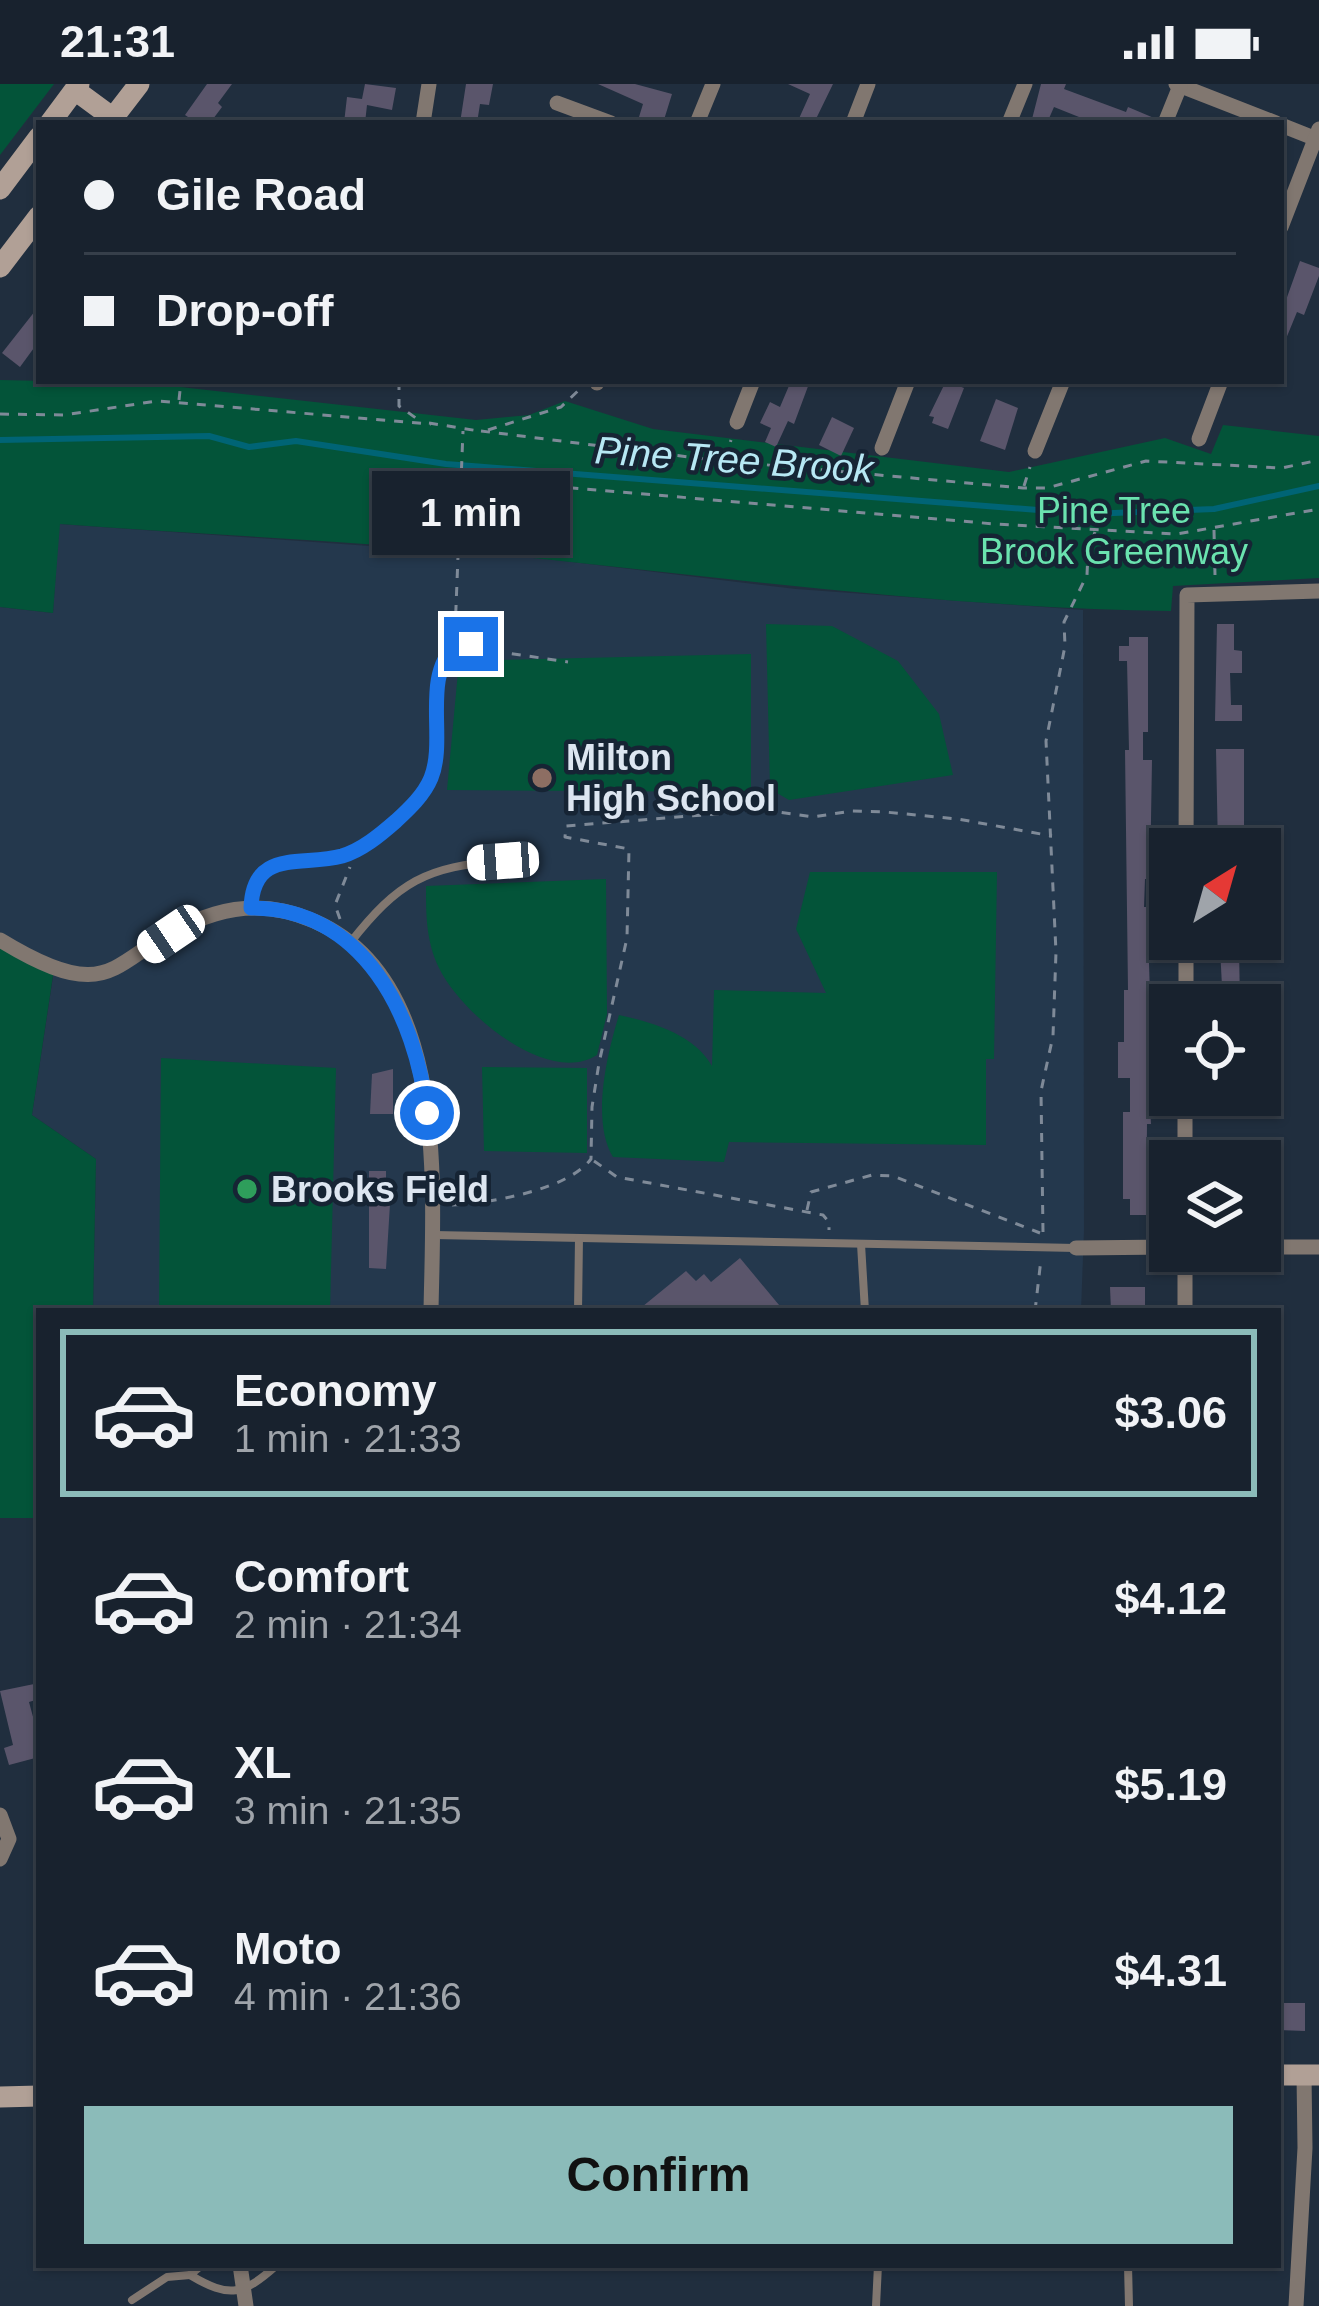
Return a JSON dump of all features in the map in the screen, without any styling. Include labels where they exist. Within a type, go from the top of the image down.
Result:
[{"type":"main road","points":[[112,120],[139,84]]},
{"type":"main road","points":[[52,120],[77,87],[110,120]]},
{"type":"main road","points":[[0,189],[36,141]]},
{"type":"main road","points":[[0,267],[36,220]]},
{"type":"main road","points":[[0,2097],[36,2096]]},
{"type":"street","points":[[423,120],[429,84]]},
{"type":"street","points":[[699,120],[712,84]]},
{"type":"street","points":[[854,120],[868,84]]},
{"type":"street","points":[[1010,120],[1024,84]]},
{"type":"street","points":[[1166,120],[1178,85],[1268,120]]},
{"type":"street","points":[[557,103],[603,120]]},
{"type":"street","points":[[1284,126],[1318,136],[1284,220]]},
{"type":"street","points":[[737,422],[752,384]]},
{"type":"street","points":[[882,448],[907,384]]},
{"type":"street","points":[[1035,451],[1062,384]]},
{"type":"street","points":[[1199,439],[1220,384]]},
{"type":"street","points":[[1186,828],[1187,595],[1319,590]]},
{"type":"street","points":[[0,940],[52,970],[75,976],[96,975],[125,964],[194,922],[228,910],[297,914],[350,943],[389,990],[416,1053],[427,1113],[431,1308]]},
{"type":"street","points":[[1076,1248],[1149,1247]]},
{"type":"street","points":[[1281,1247],[1319,1247]]},
{"type":"street","points":[[1185,1272],[1185,1308]]},
{"type":"street","points":[[0,1815],[9,1839],[0,1858]]},
{"type":"street","points":[[1296,2306],[1311,2075]]},
{"type":"street","points":[[240,2268],[245,2298]]},
{"type":"lane","points":[[251,908],[253,890],[269,868],[357,850],[400,818],[430,779],[438,692],[447,655],[456,645],[481,646]]},
{"type":"lane","points":[[350,943],[382,904],[420,875],[457,865],[503,861]]},
{"type":"lane","points":[[432,1235],[1076,1248]]},
{"type":"lane","points":[[578,1308],[579,1238]]},
{"type":"lane","points":[[861,1244],[865,1308]]},
{"type":"lane","points":[[190,2276],[199,2268]]},
{"type":"lane","points":[[133,2300],[167,2277],[190,2276],[218,2292],[245,2298],[274,2268]]},
{"type":"lane","points":[[876,2306],[878,2268]]},
{"type":"lane","points":[[1128,2268],[1130,2306]]},
{"type":"path","points":[[178,402],[181,384]]},
{"type":"path","points":[[399,384],[397,400],[403,412],[431,424]]},
{"type":"path","points":[[481,431],[561,406],[590,384]]},
{"type":"path","points":[[0,413],[64,415],[139,402],[178,402],[431,424],[724,461],[1023,488],[1047,488],[1146,461],[1282,468],[1319,460]]},
{"type":"path","points":[[724,461],[737,422]]},
{"type":"path","points":[[456,645],[464,430]]},
{"type":"path","points":[[1023,488],[1035,451]]},
{"type":"path","points":[[461,494],[538,485],[1177,534],[1319,509]]},
{"type":"path","points":[[1214,529],[1215,595]]},
{"type":"path","points":[[807,1211],[811,1192],[883,1174],[1043,1235],[1041,1091],[1053,1036],[1056,952],[1048,724],[1065,646],[1064,622],[1087,575],[1096,530]]},
{"type":"path","points":[[481,646],[526,658],[568,662]]},
{"type":"path","points":[[591,1159],[599,1063],[627,938],[629,849],[565,837],[566,826],[765,809],[813,818],[852,811],[885,812],[1052,836]]},
{"type":"path","points":[[350,943],[334,905],[357,850]]},
{"type":"path","points":[[591,1159],[616,1177],[823,1215],[829,1222],[828,1244]]},
{"type":"path","points":[[432,1205],[489,1202],[520,1194],[565,1178],[591,1159]]},
{"type":"path","points":[[1035,1308],[1043,1249]]},
{"type":"shaded area","name":"Milton High School","points":[[59,524],[539,558],[796,589],[1083,610],[1081,1308],[93,1308],[96,1159],[32,1115],[54,970],[0,942],[0,607],[53,613]]},
{"type":"green space","points":[[0,84],[54,84],[0,155]]},
{"type":"green space","name":"Pine Tree Brook Greenway","points":[[0,380],[154,384],[476,420],[529,415],[565,401],[653,429],[1009,472],[1165,438],[1211,454],[1223,425],[1319,436],[1319,578],[1173,586],[1171,611],[1013,605],[423,548],[60,524],[53,613],[0,607]]},
{"type":"green space","points":[[766,624],[832,626],[898,661],[939,714],[953,775],[789,800],[770,789]]},
{"type":"green space","points":[[751,654],[751,792],[447,790],[459,661]]},
{"type":"green space","points":[[810,872],[997,872],[994,1059],[986,1059],[986,1145],[729,1142],[724,1162],[613,1157],[606,1142],[602,1107],[619,1015],[684,1038],[712,1066],[714,990],[826,993],[796,929]]},
{"type":"green space","points":[[606,879],[607,1014],[597,1055],[577,1062],[531,1053],[485,1023],[450,986],[431,948],[426,886]]},
{"type":"green space","points":[[0,942],[54,969],[32,1115],[96,1159],[93,1308],[36,1308],[36,1518],[0,1518]]},
{"type":"green space","name":"Brooks Field","points":[[161,1058],[336,1068],[330,1308],[159,1308]]},
{"type":"green space","points":[[482,1067],[587,1068],[587,1153],[484,1151]]},
{"type":"building","points":[[207,84],[232,84],[212,120],[185,115]]},
{"type":"building","points":[[365,84],[396,88],[392,110],[367,105],[365,120],[344,120],[347,97],[362,99]]},
{"type":"building","points":[[466,84],[493,84],[489,105],[480,104],[477,120],[460,120]]},
{"type":"building","points":[[598,84],[635,84],[672,94],[664,120],[639,117],[643,104]]},
{"type":"building","points":[[788,84],[833,84],[815,120],[798,120],[810,94]]},
{"type":"building","points":[[1041,84],[1066,84],[1064,89],[1154,118],[1086,120],[1054,107],[1048,120],[1032,120]]},
{"type":"building","points":[[1300,261],[1319,268],[1304,315],[1297,312],[1284,344],[1284,306]]},
{"type":"building","points":[[36,310],[36,345],[20,367],[2,353]]},
{"type":"building","points":[[790,384],[809,384],[794,424],[788,421],[776,447],[765,442],[771,428],[760,423],[770,402],[780,407]]},
{"type":"building","points":[[945,384],[964,388],[948,429],[932,423],[934,417],[929,416]]},
{"type":"building","points":[[996,399],[1018,408],[1005,450],[980,441]]},
{"type":"building","points":[[832,417],[854,428],[841,456],[819,445]]},
{"type":"building","points":[[1217,624],[1234,624],[1234,650],[1242,651],[1242,673],[1230,673],[1231,705],[1242,705],[1242,721],[1215,721]]},
{"type":"building","points":[[1129,637],[1148,637],[1148,732],[1143,732],[1143,760],[1152,760],[1144,907],[1149,907],[1146,1029],[1151,1124],[1147,1124],[1146,1215],[1130,1215],[1130,1199],[1123,1199],[1123,1112],[1130,1112],[1130,1078],[1118,1078],[1118,1042],[1124,1042],[1124,990],[1128,990],[1125,750],[1129,750],[1127,661],[1119,661],[1119,646],[1129,646]]},
{"type":"building","points":[[1216,749],[1244,749],[1244,828],[1218,828]]},
{"type":"building","points":[[1221,960],[1239,960],[1240,984],[1222,984]]},
{"type":"building","points":[[393,1069],[393,1114],[370,1114],[372,1074]]},
{"type":"building","points":[[369,1171],[386,1171],[386,1204],[390,1204],[386,1269],[369,1268]]},
{"type":"building","points":[[740,1258],[782,1308],[641,1308],[686,1271],[696,1281],[704,1274],[711,1282]]},
{"type":"building","points":[[1110,1287],[1145,1287],[1145,1308],[1111,1308]]},
{"type":"building","points":[[36,1684],[36,1700],[29,1702],[36,1728],[36,1758],[9,1765],[4,1748],[13,1745],[0,1691]]},
{"type":"building","points":[[1281,2003],[1305,2003],[1305,2031],[1281,2030]]},
{"type":"waterway","name":"Pine Tree Brook","points":[[0,440],[209,436],[249,447],[296,441],[446,464],[1089,514],[1214,509],[1319,486]]},
{"type":"place","name":"Milton High School","points":[[542,778]]},
{"type":"place","name":"Brooks Field","points":[[247,1189]]},
{"type":"route","points":[[427,1113],[416,1053],[401,1013],[367,959],[335,932],[308,918],[251,908],[257,881],[269,868],[357,850],[379,836],[418,798],[433,770],[436,707],[447,655],[456,645],[471,644]]}]
